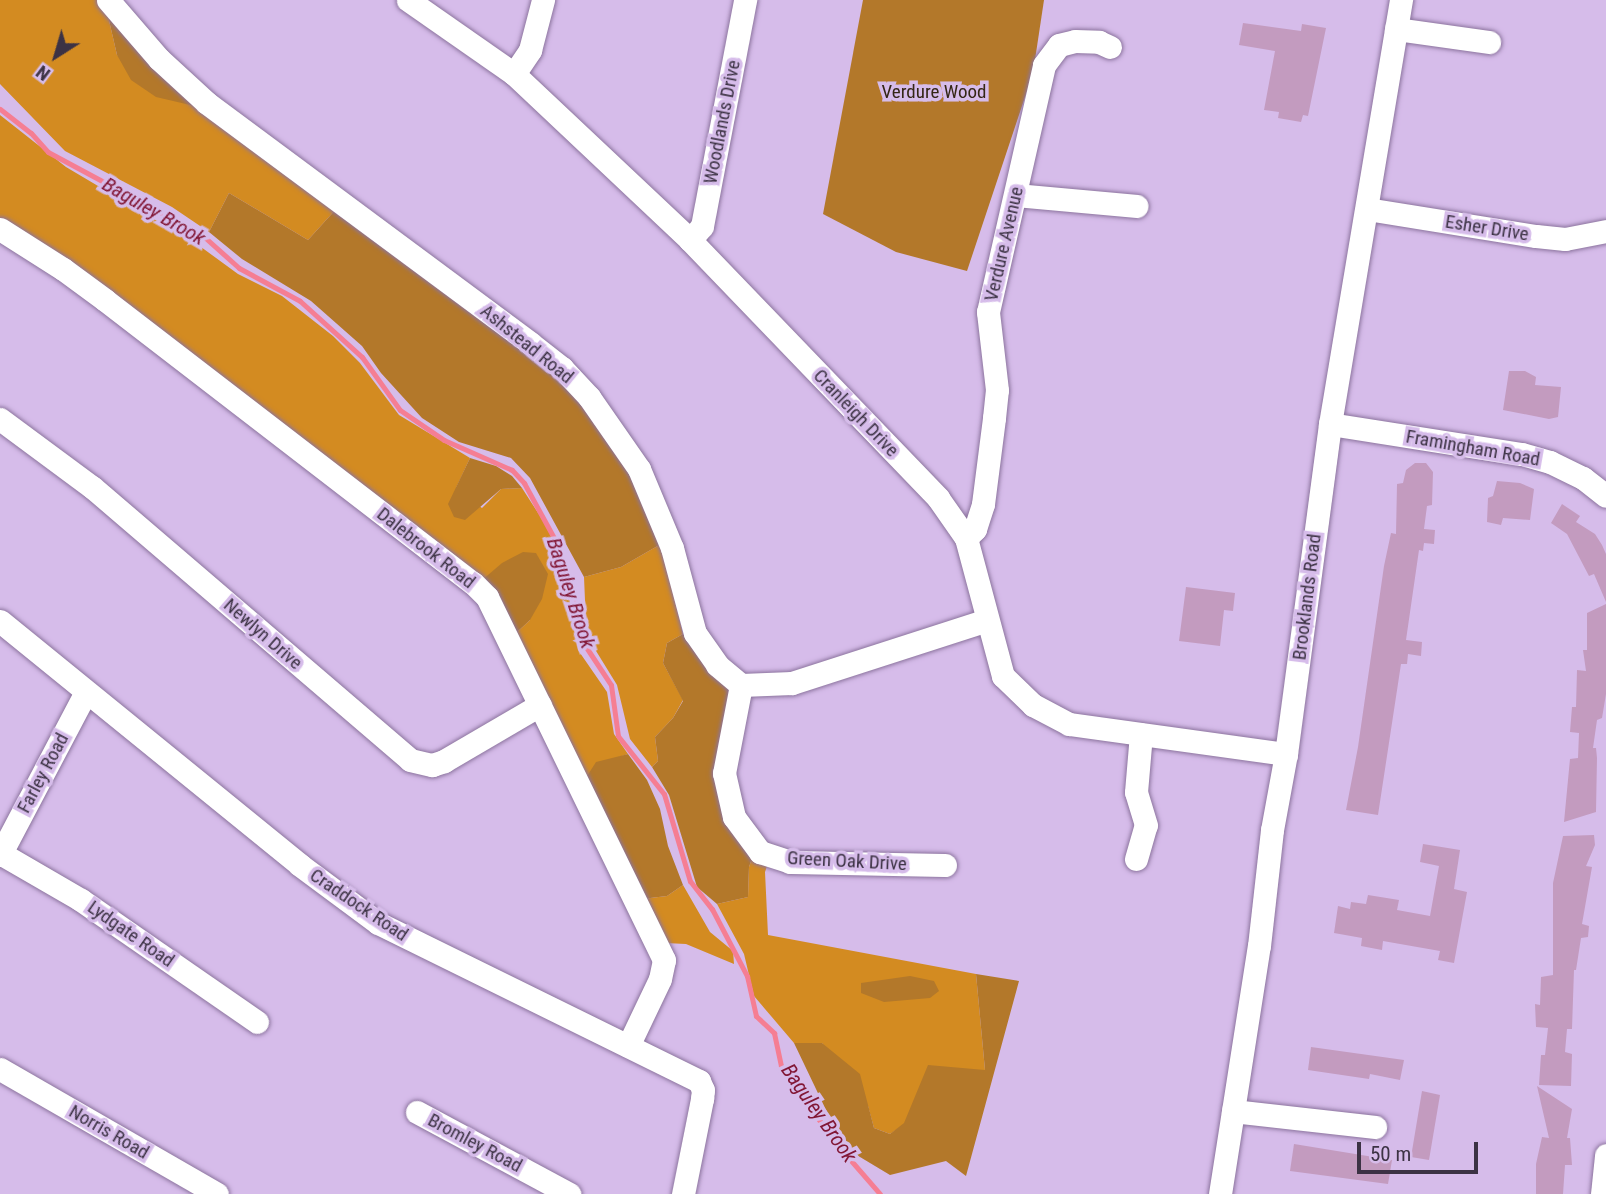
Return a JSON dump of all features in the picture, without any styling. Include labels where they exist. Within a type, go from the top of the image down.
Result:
[{"type":"street","name":"Ashstead Road","points":[[108,0],[159,59],[207,103],[530,342],[562,368],[589,397],[639,469],[673,548],[695,633],[717,665],[741,685]]},
{"type":"street","name":"Cranleigh Drive","points":[[408,0],[514,74],[690,240],[938,498],[966,538],[1003,676],[1033,705],[1069,724],[1286,754]]},
{"type":"street","points":[[514,74],[530,50],[542,0]]},
{"type":"street","name":"Woodlands Drive","points":[[690,240],[702,226],[745,0]]},
{"type":"street","name":"Brooklands Road","points":[[1220,1194],[1259,946],[1272,830],[1286,754],[1330,425],[1401,0]]},
{"type":"street","points":[[1396,29],[1489,42]]},
{"type":"street","name":"Verdure Avenue","points":[[966,538],[975,529],[983,505],[996,390],[988,312],[1044,65],[1059,45],[1075,41],[1099,42],[1110,47]]},
{"type":"street","points":[[1016,195],[1137,206]]},
{"type":"street","name":"Esher Drive","points":[[1367,209],[1565,239],[1606,231]]},
{"type":"street","name":"Dalebrook Road","points":[[0,229],[63,269],[105,300],[473,583],[486,597],[664,960],[660,979],[628,1046]]},
{"type":"street","name":"Newlyn Drive","points":[[0,419],[92,487],[410,760],[432,765],[444,761],[540,705]]},
{"type":"street","name":"Framingham Road","points":[[1330,425],[1522,454],[1550,462],[1583,478],[1606,496]]},
{"type":"street","points":[[741,685],[792,684],[987,620]]},
{"type":"street","name":"Craddock Road","points":[[0,621],[300,865],[378,923],[690,1074],[703,1090],[683,1194]]},
{"type":"street","name":"Green Oak Drive","points":[[741,685],[724,773],[734,817],[760,852],[790,862],[945,865]]},
{"type":"street","name":"Farley Road","points":[[0,854],[86,692]]},
{"type":"street","points":[[1136,859],[1146,825],[1136,792],[1140,734]]},
{"type":"street","name":"Lydgate Road","points":[[0,854],[92,907],[257,1022]]},
{"type":"street","name":"Norris Road","points":[[0,1069],[217,1194]]},
{"type":"street","points":[[1233,1111],[1375,1127]]},
{"type":"street","name":"Bromley Road","points":[[417,1112],[569,1194]]},
{"type":"street","points":[[1602,1194],[1606,1155]]},
{"type":"shaded area","points":[[0,0],[97,0],[108,16],[117,55],[203,108],[337,208],[308,240],[229,193],[209,232],[172,207],[65,151],[0,84]]},
{"type":"shaded area","points":[[0,115],[66,167],[201,247],[238,274],[282,296],[333,336],[360,363],[399,415],[470,458],[456,488],[482,508],[501,489],[522,488],[549,530],[566,580],[578,650],[607,692],[614,734],[628,754],[616,758],[584,781],[514,635],[530,620],[0,222]]},
{"type":"shaded area","points":[[661,544],[683,634],[667,643],[663,663],[683,700],[673,718],[655,737],[658,761],[652,767],[630,739],[617,685],[593,646],[586,624],[584,577],[621,567]]},
{"type":"shaded area","points":[[754,852],[769,860],[765,872],[768,935],[976,974],[985,1070],[890,1134],[874,1128],[868,1106],[822,1043],[794,1043],[754,996],[744,954],[717,904],[748,897],[749,867]]},
{"type":"shaded area","points":[[683,885],[710,932],[733,951],[734,964],[686,944],[665,943],[642,899],[667,896]]},
{"type":"green space","name":"Verdure Wood","points":[[863,0],[1044,0],[1033,73],[967,271],[896,252],[823,214]]},
{"type":"green space","points":[[108,16],[130,43],[203,108],[156,97],[131,80],[117,55]]},
{"type":"green space","points":[[229,193],[308,240],[337,208],[558,377],[596,423],[635,480],[661,544],[621,567],[584,577],[530,478],[511,458],[459,442],[422,418],[381,373],[362,346],[311,301],[242,259],[209,232]]},
{"type":"green space","points":[[470,458],[496,466],[512,476],[522,488],[501,489],[465,520],[454,517],[448,504]]},
{"type":"green space","points":[[523,552],[536,553],[548,574],[542,599],[530,620],[514,635],[481,581],[502,563]]},
{"type":"green space","points":[[683,634],[736,687],[719,780],[754,852],[749,867],[748,897],[717,904],[697,887],[669,795],[652,767],[658,761],[655,737],[673,718],[683,701],[663,663],[667,643]]},
{"type":"green space","points":[[628,754],[647,780],[660,809],[668,846],[683,885],[667,896],[642,899],[584,781],[596,762]]},
{"type":"green space","points":[[976,974],[1019,981],[966,1176],[946,1161],[890,1175],[855,1154],[827,1112],[794,1043],[822,1043],[860,1074],[874,1128],[890,1134],[904,1123],[928,1065],[985,1070]]},
{"type":"green space","points":[[910,976],[934,981],[939,991],[930,998],[884,1002],[861,993],[861,983]]},
{"type":"building","points":[[1243,23],[1301,31],[1302,24],[1326,28],[1308,116],[1303,115],[1301,122],[1278,118],[1279,112],[1264,110],[1275,51],[1239,45]]},
{"type":"building","points":[[1509,371],[1525,371],[1536,377],[1535,385],[1561,387],[1558,417],[1549,419],[1503,410]]},
{"type":"building","points":[[1415,463],[1426,463],[1433,472],[1432,505],[1427,506],[1424,529],[1435,530],[1434,544],[1424,543],[1423,551],[1419,550],[1406,640],[1422,642],[1421,656],[1408,654],[1407,664],[1401,664],[1378,815],[1346,810],[1358,747],[1384,566],[1391,533],[1396,534],[1397,484],[1403,483],[1406,470]]},
{"type":"building","points":[[1497,481],[1520,483],[1534,489],[1530,520],[1503,518],[1501,525],[1487,522],[1488,498],[1493,496]]},
{"type":"building","points":[[1562,504],[1580,516],[1576,522],[1595,534],[1602,545],[1606,554],[1606,602],[1594,574],[1589,576],[1567,534],[1551,523]]},
{"type":"building","points":[[1186,587],[1235,593],[1233,611],[1224,610],[1220,646],[1179,641]]},
{"type":"building","points":[[1606,604],[1606,694],[1602,718],[1597,720],[1593,748],[1596,748],[1597,758],[1596,812],[1564,822],[1570,759],[1578,758],[1579,733],[1570,732],[1572,707],[1576,707],[1577,670],[1586,671],[1583,650],[1587,650],[1587,613]]},
{"type":"building","points":[[1594,835],[1595,845],[1586,866],[1592,867],[1582,924],[1589,926],[1588,937],[1581,938],[1574,970],[1572,1029],[1567,1029],[1565,1052],[1572,1054],[1571,1086],[1539,1085],[1541,1055],[1545,1055],[1548,1028],[1536,1027],[1535,1004],[1540,1005],[1541,977],[1553,975],[1553,883],[1563,836]]},
{"type":"building","points":[[1423,844],[1460,850],[1454,889],[1467,892],[1454,963],[1438,960],[1440,951],[1383,941],[1382,950],[1361,946],[1362,938],[1334,933],[1338,906],[1350,909],[1351,902],[1366,904],[1368,895],[1399,900],[1397,910],[1430,916],[1439,866],[1420,862]]},
{"type":"building","points":[[1311,1047],[1404,1060],[1400,1080],[1370,1074],[1369,1079],[1308,1070]]},
{"type":"building","points":[[1537,1086],[1572,1109],[1567,1138],[1570,1138],[1572,1165],[1565,1165],[1563,1194],[1536,1194],[1536,1164],[1542,1137],[1549,1138]]},
{"type":"building","points":[[1422,1091],[1440,1095],[1429,1160],[1411,1157]]},
{"type":"building","points":[[1294,1144],[1392,1160],[1388,1184],[1290,1171]]},
{"type":"waterway","name":"Baguley Brook","points":[[0,109],[31,133],[48,152],[201,234],[239,268],[300,301],[362,357],[400,410],[444,440],[512,470],[524,483],[554,538],[575,593],[584,644],[611,685],[618,736],[664,794],[690,881],[712,909],[747,976],[756,1016],[774,1033],[781,1066],[834,1141],[880,1194]]}]
